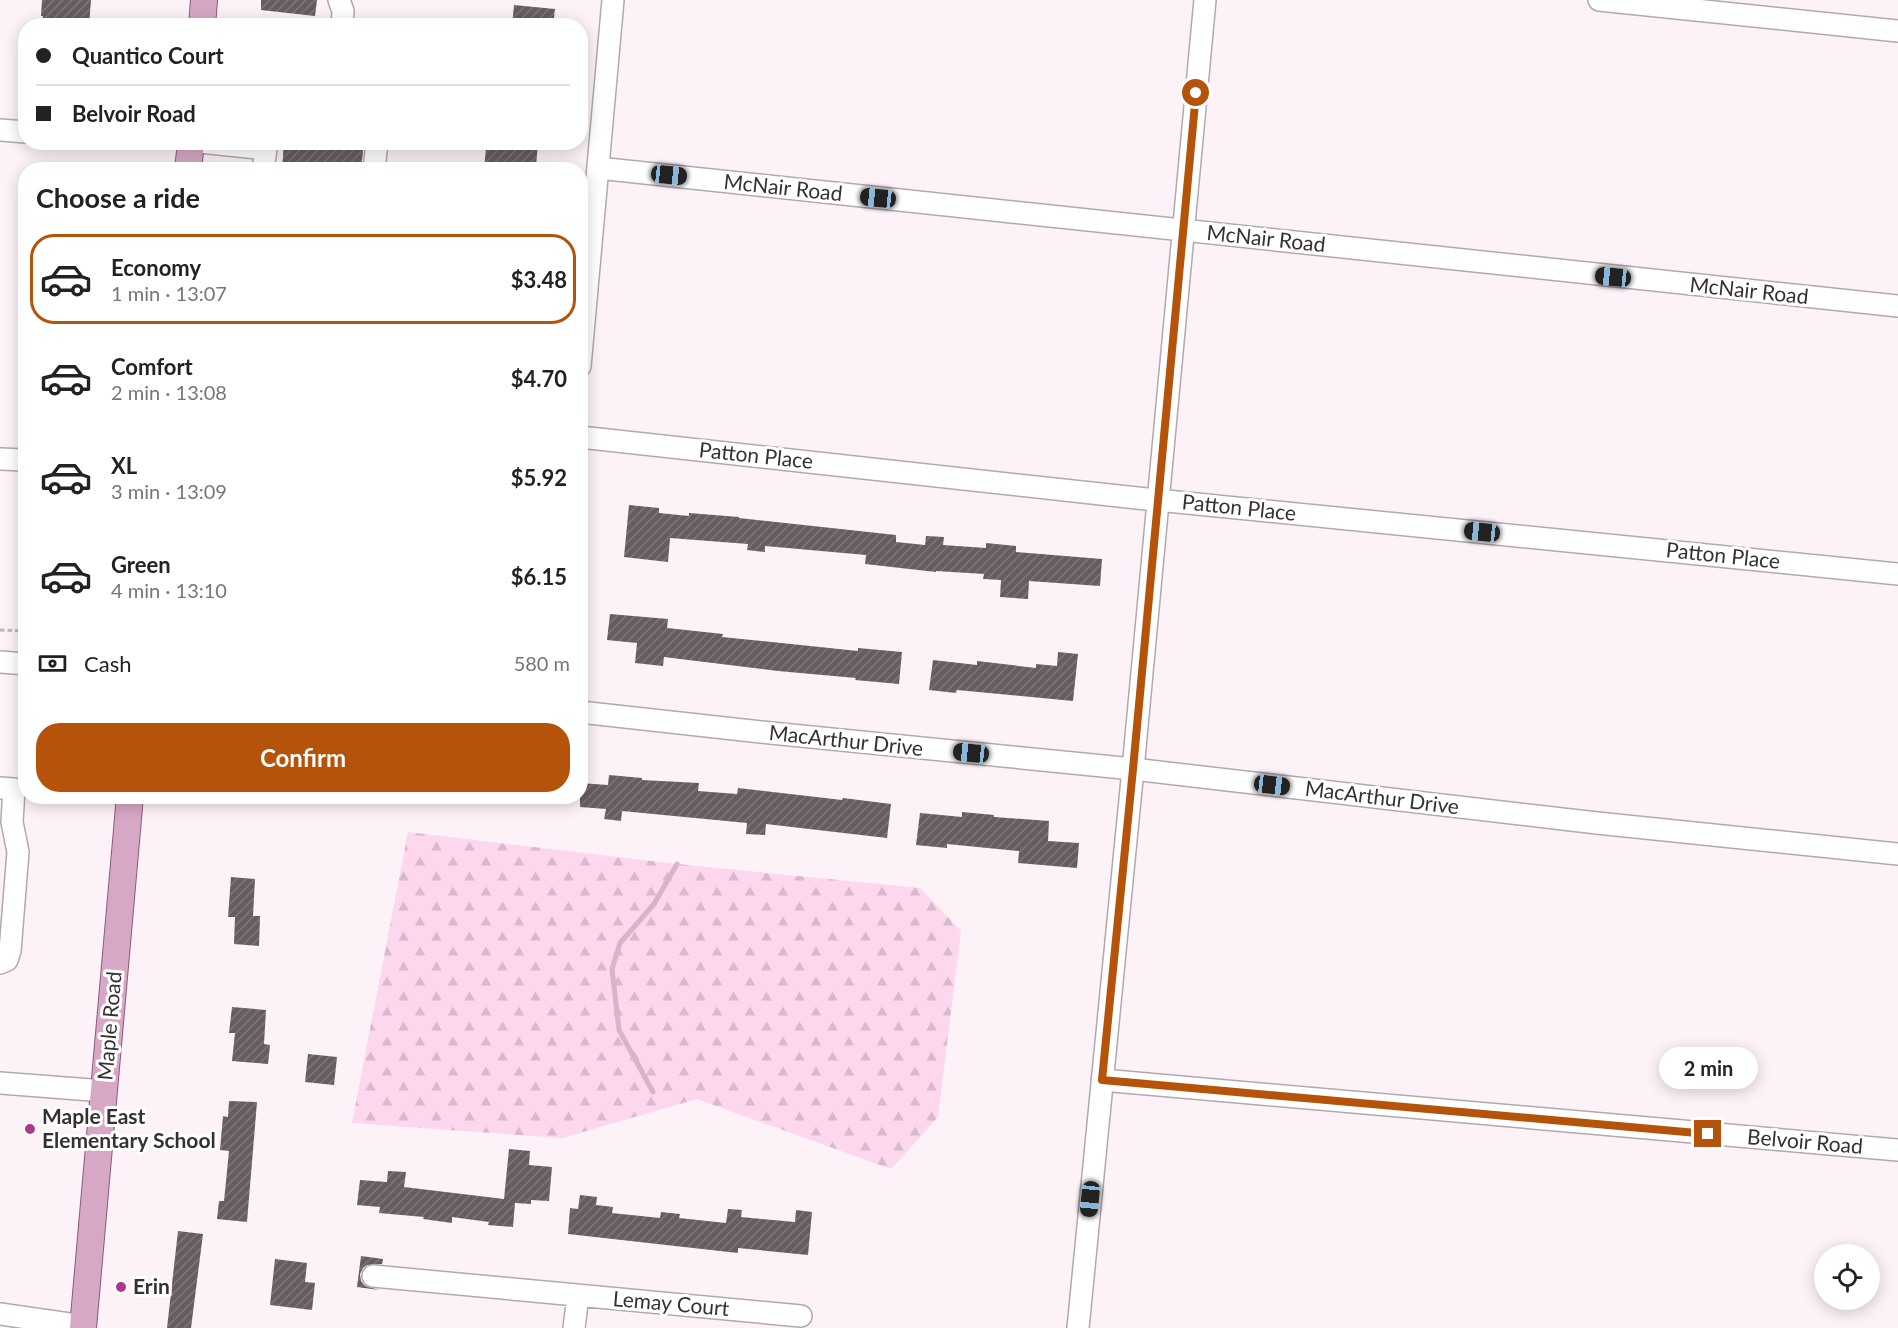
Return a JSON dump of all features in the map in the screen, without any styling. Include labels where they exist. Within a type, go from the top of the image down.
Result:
[{"type":"main road","points":[[203,18],[204,0]]},
{"type":"main road","name":"Maple Road","points":[[83,1327],[129,804]]},
{"type":"street","points":[[339,0],[343,11],[343,18]]},
{"type":"street","points":[[588,278],[614,0]]},
{"type":"street","points":[[1078,1328],[1205,0]]},
{"type":"street","points":[[1599,0],[1898,31]]},
{"type":"street","points":[[0,130],[18,131]]},
{"type":"street","points":[[243,150],[265,154]]},
{"type":"street","name":"McNair Road","points":[[598,168],[1898,306]]},
{"type":"street","name":"Patton Place","points":[[588,438],[1158,500],[1898,574]]},
{"type":"street","points":[[0,459],[18,460]]},
{"type":"street","points":[[0,662],[18,663]]},
{"type":"street","name":"MacArthur Drive","points":[[588,713],[1133,769],[1597,823],[1898,854]]},
{"type":"street","points":[[0,788],[14,789],[12,822],[18,852],[10,951],[7,960],[0,963]]},
{"type":"street","name":"Belvoir Road","points":[[1102,1080],[1898,1150]]},
{"type":"street","points":[[0,1083],[104,1091]]},
{"type":"street","name":"Lemay Court","points":[[373,1276],[801,1316]]},
{"type":"street","points":[[574,1328],[578,1296]]},
{"type":"street","points":[[0,1314],[83,1327]]},
{"type":"path","points":[[0,630],[18,631]]},
{"type":"green space","points":[[408,832],[677,864],[920,888],[961,931],[938,1117],[891,1169],[697,1099],[562,1138],[352,1123]]},
{"type":"building","points":[[42,0],[91,0],[90,18],[43,18]]},
{"type":"building","points":[[261,0],[317,0],[315,16],[261,10]]},
{"type":"building","points":[[514,5],[555,9],[554,18],[513,18]]},
{"type":"building","points":[[283,150],[363,150],[362,162],[283,162]]},
{"type":"building","points":[[486,150],[537,150],[536,162],[485,162]]},
{"type":"building","points":[[629,505],[659,508],[659,513],[739,517],[896,535],[896,542],[925,545],[926,536],[944,537],[943,545],[986,548],[986,543],[1016,546],[1016,552],[1102,559],[1100,586],[1029,581],[1028,599],[1000,597],[1001,580],[983,579],[984,574],[936,572],[865,564],[866,555],[765,546],[765,552],[747,550],[748,544],[670,538],[668,562],[624,557]]},
{"type":"building","points":[[610,614],[668,619],[667,628],[723,634],[722,637],[858,651],[858,648],[902,652],[899,684],[664,657],[663,666],[635,663],[637,643],[607,640]]},
{"type":"building","points":[[1058,652],[1078,654],[1073,701],[957,690],[956,693],[929,690],[933,660],[977,665],[977,661],[1036,668],[1036,664],[1057,666]]},
{"type":"building","points":[[609,775],[642,778],[642,780],[699,783],[698,791],[737,794],[738,788],[891,804],[887,838],[766,824],[765,835],[746,834],[747,823],[622,811],[621,821],[604,819],[606,809],[580,807],[580,804],[588,804],[588,784],[608,785]]},
{"type":"building","points":[[962,812],[1049,821],[1048,841],[1079,843],[1077,868],[1018,863],[1019,851],[947,844],[947,848],[916,845],[920,813],[962,817]]},
{"type":"building","points":[[231,877],[255,879],[253,916],[260,916],[259,946],[234,944],[235,917],[228,917]]},
{"type":"building","points":[[232,1007],[266,1010],[264,1044],[270,1045],[268,1064],[232,1061],[235,1033],[229,1033]]},
{"type":"building","points":[[308,1054],[337,1057],[334,1085],[305,1082]]},
{"type":"building","points":[[229,1101],[257,1102],[247,1222],[217,1219],[219,1201],[224,1201],[229,1151],[220,1150],[223,1116],[228,1117]]},
{"type":"building","points":[[509,1149],[530,1151],[529,1165],[552,1167],[549,1201],[531,1200],[531,1204],[515,1203],[513,1227],[488,1225],[489,1222],[452,1217],[452,1223],[423,1219],[424,1217],[379,1213],[380,1207],[357,1205],[360,1180],[387,1182],[388,1171],[406,1172],[404,1187],[504,1199]]},
{"type":"building","points":[[580,1195],[597,1197],[596,1205],[613,1207],[612,1213],[660,1218],[661,1212],[680,1214],[679,1218],[726,1223],[728,1209],[742,1210],[741,1217],[795,1222],[796,1210],[812,1212],[808,1255],[738,1248],[738,1253],[568,1234],[570,1208],[578,1209]]},
{"type":"building","points":[[178,1231],[203,1234],[191,1328],[167,1328]]},
{"type":"building","points":[[361,1256],[383,1259],[382,1264],[367,1265],[360,1274],[365,1286],[379,1290],[357,1287]]},
{"type":"building","points":[[275,1259],[307,1263],[305,1282],[315,1283],[312,1310],[270,1305]]},
{"type":"waterway","points":[[653,1092],[619,1030],[612,969],[620,943],[654,904],[677,864]]},
{"type":"place","name":"Maple East Elementary School","points":[[30,1129]]},
{"type":"place","name":"Erin","points":[[121,1287]]},
{"type":"route","points":[[1196,93],[1102,1080],[1708,1134]]}]
